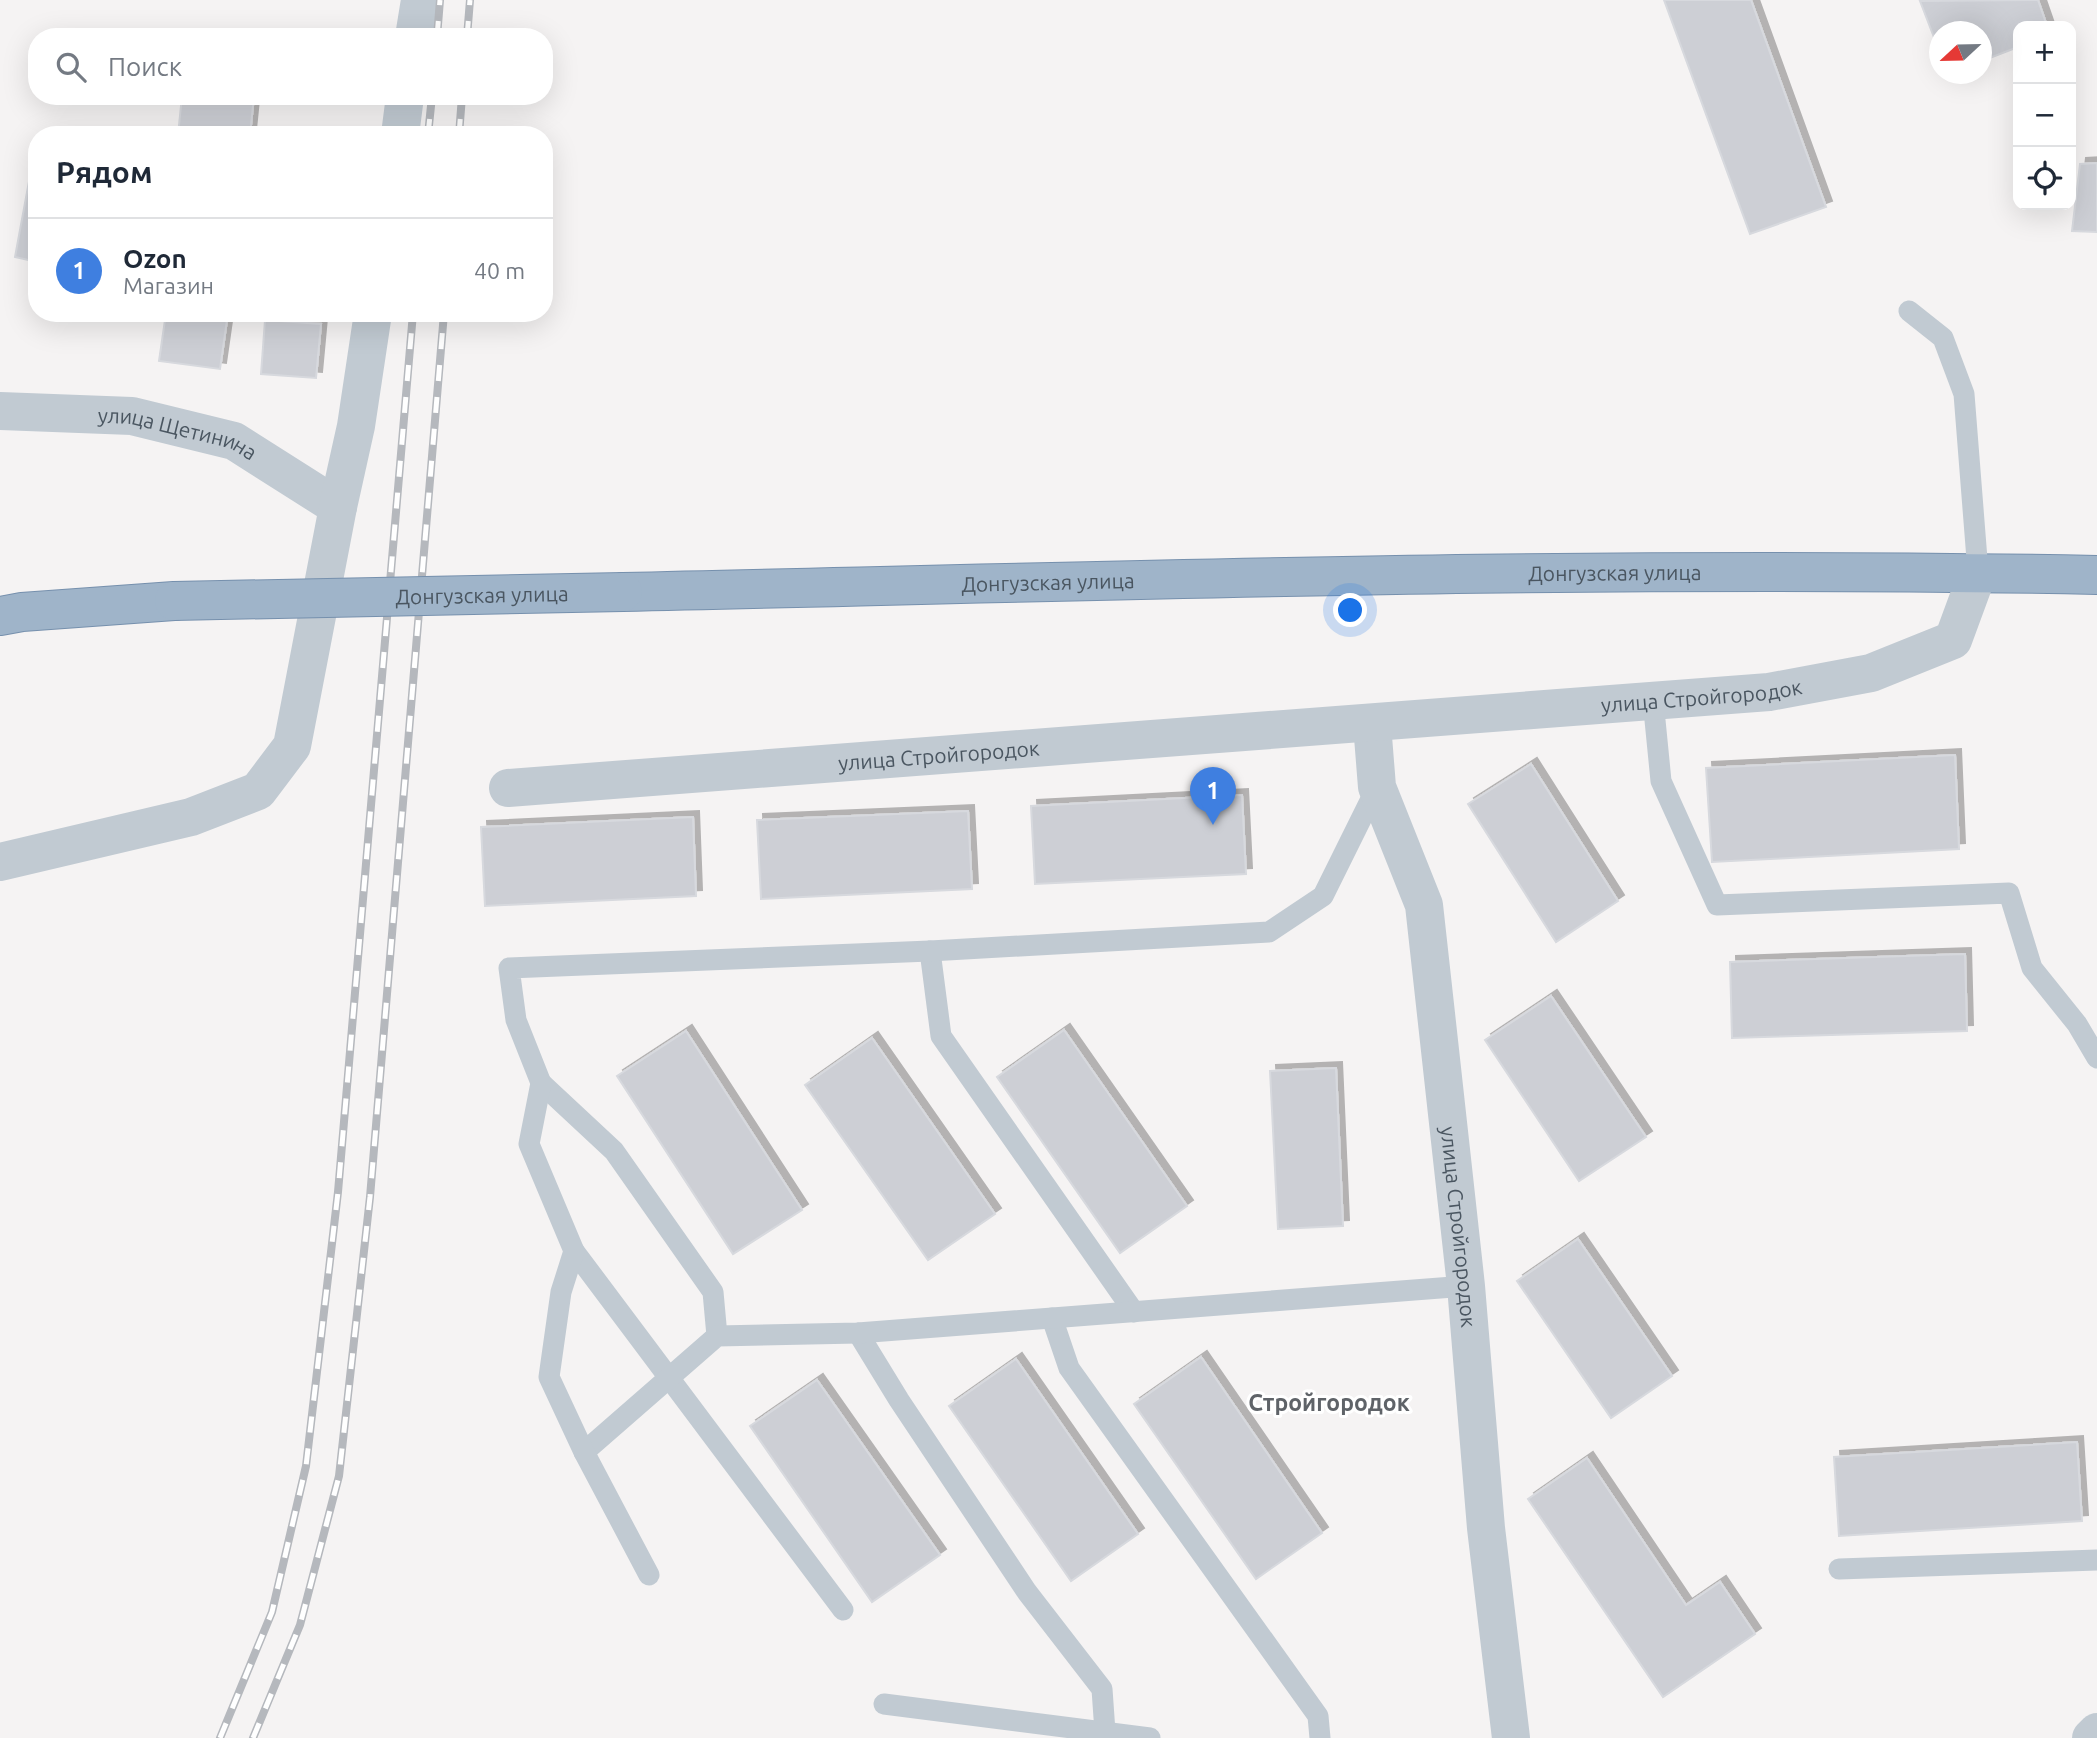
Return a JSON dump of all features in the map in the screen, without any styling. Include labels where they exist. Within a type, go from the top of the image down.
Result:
[{"type":"highway","name":"Донгузская улица","points":[[0,616],[174,601],[1290,578],[1828,570],[2097,575]]},
{"type":"street","points":[[415,28],[420,0]]},
{"type":"street","points":[[401,126],[404,105]]},
{"type":"street","points":[[0,862],[191,817],[258,791],[292,746],[356,426],[372,322]]},
{"type":"street","name":"улица Щетинина","points":[[0,411],[132,416],[234,441],[338,507]]},
{"type":"street","name":"улица Стройгородок","points":[[508,788],[1769,692],[1871,673],[1953,640],[1978,572]]},
{"type":"street","name":"улица Стройгородок","points":[[1372,724],[1377,787],[1424,905],[1466,1286],[1486,1528],[1511,1738]]},
{"type":"street","points":[[2091,1738],[2097,1732]]},
{"type":"lane","points":[[1909,311],[1943,338],[1964,394],[1978,572]]},
{"type":"lane","points":[[1653,700],[1661,781],[1717,905],[2009,893],[2032,968],[2077,1024],[2097,1058]]},
{"type":"lane","points":[[717,1336],[713,1293],[614,1151],[541,1083],[516,1020],[509,968],[930,951],[1269,932],[1323,896],[1377,787]]},
{"type":"lane","points":[[930,951],[941,1036],[1134,1312]]},
{"type":"lane","points":[[541,1083],[529,1144],[574,1251],[843,1609]]},
{"type":"lane","points":[[574,1251],[561,1292],[549,1377],[584,1452],[649,1574]]},
{"type":"lane","points":[[584,1452],[717,1336],[858,1333],[1466,1286]]},
{"type":"lane","points":[[1052,1318],[1069,1368],[1318,1716],[1320,1738]]},
{"type":"lane","points":[[858,1333],[899,1400],[1027,1592],[1102,1689],[1105,1732]]},
{"type":"lane","points":[[1839,1569],[2097,1560]]},
{"type":"lane","points":[[884,1704],[1150,1738]]},
{"type":"building","points":[[1664,0],[1751,0],[1826,207],[1750,234]]},
{"type":"building","points":[[2038,0],[2045,21],[2013,21],[2013,49],[1992,57],[1992,21],[1929,21],[1929,24],[1920,1]]},
{"type":"building","points":[[181,105],[253,105],[251,126],[179,126]]},
{"type":"building","points":[[2097,163],[2097,232],[2072,231],[2080,164]]},
{"type":"building","points":[[28,187],[28,260],[15,257]]},
{"type":"building","points":[[165,322],[227,322],[220,369],[159,361]]},
{"type":"building","points":[[265,322],[321,324],[316,378],[261,374]]},
{"type":"building","points":[[1955,755],[1959,849],[1712,862],[1706,768]]},
{"type":"building","points":[[1531,764],[1618,901],[1556,942],[1468,804]]},
{"type":"building","points":[[1242,795],[1246,874],[1035,884],[1031,806]]},
{"type":"building","points":[[968,811],[972,889],[761,899],[757,820]]},
{"type":"building","points":[[693,817],[696,896],[485,906],[481,827]]},
{"type":"building","points":[[1965,954],[1967,1031],[1732,1038],[1730,962]]},
{"type":"building","points":[[1551,996],[1646,1137],[1579,1181],[1485,1040]]},
{"type":"building","points":[[1064,1030],[1187,1206],[1120,1253],[997,1077]]},
{"type":"building","points":[[686,1031],[802,1210],[733,1254],[617,1076]]},
{"type":"building","points":[[872,1038],[995,1214],[928,1260],[805,1085]]},
{"type":"building","points":[[1336,1068],[1343,1226],[1278,1229],[1270,1071]]},
{"type":"building","points":[[1578,1239],[1672,1376],[1611,1418],[1517,1281]]},
{"type":"building","points":[[1201,1357],[1322,1533],[1256,1579],[1134,1404]]},
{"type":"building","points":[[1016,1359],[1138,1534],[1071,1581],[949,1406]]},
{"type":"building","points":[[817,1380],[940,1555],[872,1602],[750,1426]]},
{"type":"building","points":[[2077,1442],[2082,1521],[1839,1536],[1834,1457]]},
{"type":"building","points":[[1587,1458],[1686,1605],[1720,1582],[1755,1634],[1663,1697],[1528,1499]]},
{"type":"railway","points":[[438,28],[440,0]]},
{"type":"railway","points":[[468,28],[470,0]]},
{"type":"railway","points":[[429,126],[431,105]]},
{"type":"railway","points":[[460,126],[461,105]]},
{"type":"railway","points":[[220,1738],[272,1612],[306,1466],[338,1192],[412,322]]},
{"type":"railway","points":[[253,1738],[300,1625],[339,1476],[370,1197],[443,322]]},
{"type":"place","name":"Ozon","points":[[1213,825]]},
{"type":"district","name":"Стройгородок","points":[[1329,1402]]}]
